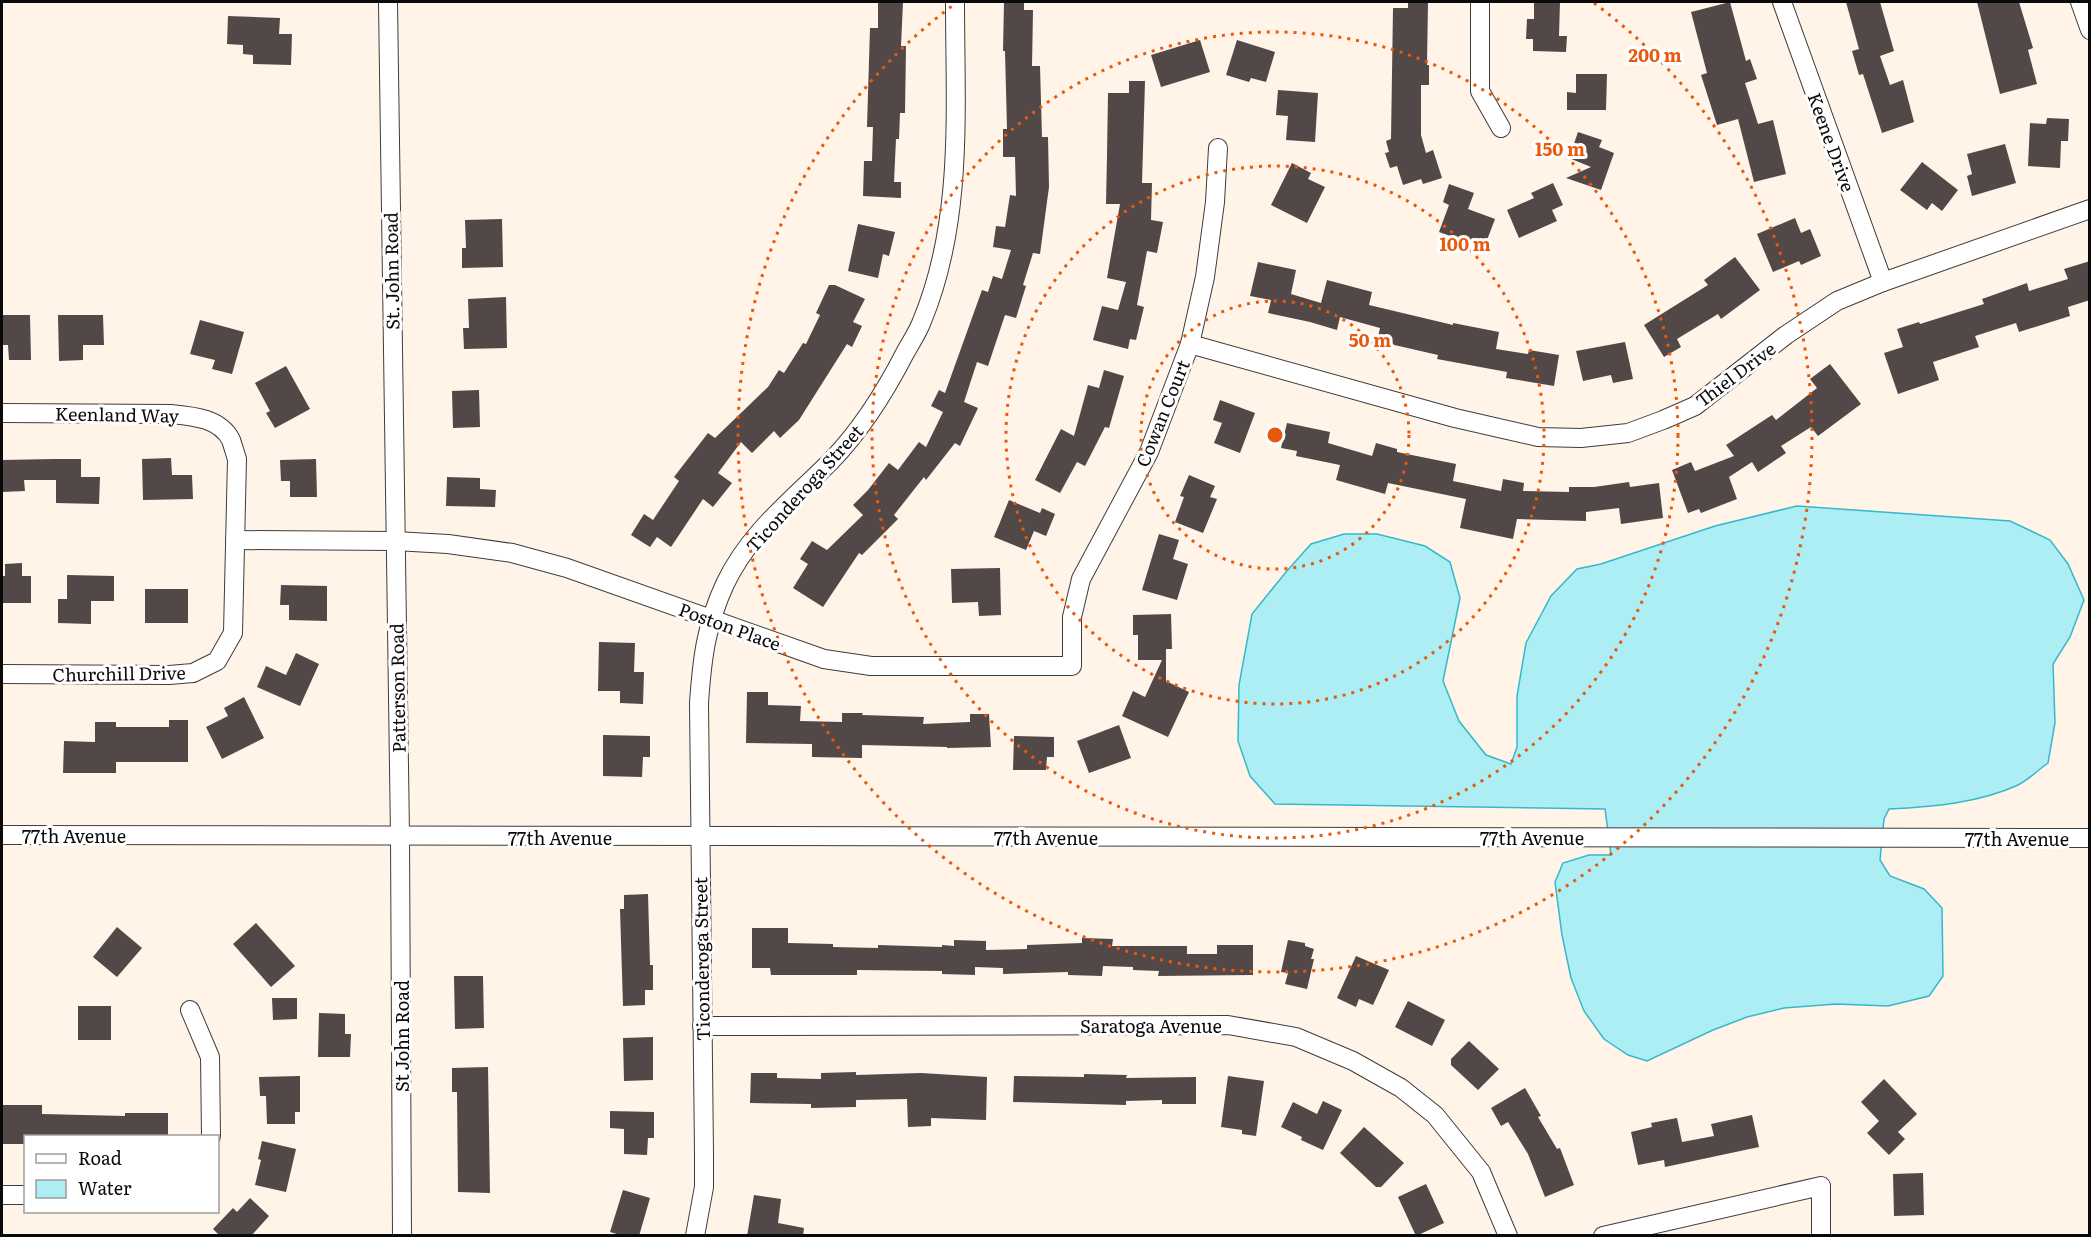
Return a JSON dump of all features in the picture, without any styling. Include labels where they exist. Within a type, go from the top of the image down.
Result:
[{"type":"street","name":"St. John Road","points":[[387,2],[395,541]]},
{"type":"street","name":"Ticonderoga Street","points":[[695,1236],[704,1187],[699,703],[702,657],[711,619],[726,583],[747,547],[771,518],[832,460],[863,424],[891,380],[922,321],[940,266],[952,203],[955,2]]},
{"type":"street","points":[[1480,2],[1480,91],[1501,128]]},
{"type":"street","name":"Keene Drive","points":[[1782,2],[1883,282]]},
{"type":"street","points":[[2080,2],[2090,30]]},
{"type":"street","name":"Cowan Court","points":[[1072,666],[1072,617],[1081,579],[1149,452],[1190,344],[1205,278],[1215,202],[1218,148]]},
{"type":"street","name":"Thiel Drive","points":[[1190,344],[1455,418],[1538,437],[1581,438],[1628,433],[1695,406],[1786,335],[1837,301],[1883,282],[2090,209]]},
{"type":"street","name":"Keenland Way","points":[[2,413],[171,414],[195,416],[214,423],[230,438],[237,459],[235,540]]},
{"type":"street","name":"Poston Place","points":[[235,540],[395,541],[448,544],[512,553],[567,568],[824,659],[871,666],[1072,666]]},
{"type":"street","name":"Churchill Drive","points":[[2,674],[169,675],[193,673],[218,661],[233,633],[235,540]]},
{"type":"street","name":"Patterson Road","points":[[395,541],[400,836]]},
{"type":"street","name":"77th Avenue","points":[[2,835],[700,838],[2090,838]]},
{"type":"street","name":"St John Road","points":[[400,836],[402,1236]]},
{"type":"street","points":[[190,1010],[210,1057],[211,1135]]},
{"type":"street","name":"Saratoga Avenue","points":[[702,1026],[1228,1025],[1296,1037],[1353,1061],[1392,1082],[1435,1115],[1481,1172],[1508,1236]]},
{"type":"street","points":[[1603,1236],[1821,1186],[1821,1236]]},
{"type":"street","points":[[2,1195],[24,1195]]},
{"type":"water","points":[[1797,506],[2010,521],[2050,540],[2068,564],[2084,600],[2070,637],[2053,664],[2055,723],[2048,763],[2022,783],[2003,791],[1955,803],[1889,809],[1884,819],[1880,860],[1890,876],[1924,889],[1942,908],[1943,976],[1929,996],[1888,1006],[1836,1004],[1784,1008],[1747,1017],[1713,1030],[1647,1061],[1628,1055],[1604,1039],[1584,1011],[1571,978],[1562,935],[1555,882],[1563,863],[1589,855],[1611,855],[1605,809],[1275,804],[1250,776],[1238,741],[1239,685],[1252,614],[1311,544],[1344,534],[1377,534],[1425,546],[1450,562],[1460,598],[1443,681],[1459,721],[1486,755],[1511,764],[1517,747],[1517,696],[1526,643],[1551,596],[1577,569],[1601,564],[1715,526]]},
{"type":"building","points":[[878,2],[903,2],[901,46],[906,46],[905,113],[900,113],[894,182],[901,182],[901,198],[863,196],[864,161],[872,161],[873,127],[867,127],[870,28],[878,28]]},
{"type":"building","points":[[1004,2],[1024,2],[1024,10],[1033,10],[1032,66],[1040,66],[1042,137],[1048,137],[1049,187],[1040,254],[1033,253],[1016,318],[1005,315],[988,366],[977,362],[964,402],[978,408],[960,446],[955,443],[894,515],[898,519],[862,555],[859,553],[823,607],[793,588],[808,564],[800,559],[812,541],[827,550],[863,515],[853,505],[889,463],[898,470],[919,442],[926,447],[943,412],[931,406],[939,390],[945,393],[982,290],[988,292],[993,276],[1002,279],[1011,250],[993,247],[996,226],[1005,227],[1010,195],[1016,196],[1015,157],[1003,157],[1003,129],[1007,129],[1005,51],[1003,51]]},
{"type":"building","points":[[1408,2],[1428,2],[1429,85],[1421,85],[1421,135],[1426,153],[1433,150],[1442,178],[1423,184],[1421,179],[1403,185],[1397,166],[1390,168],[1385,153],[1389,152],[1386,141],[1391,139],[1393,8],[1408,8]]},
{"type":"building","points":[[1534,2],[1560,2],[1559,36],[1567,36],[1566,52],[1533,51],[1533,39],[1526,39],[1527,19],[1534,19]]},
{"type":"building","points":[[1730,2],[1746,61],[1750,59],[1757,79],[1745,83],[1758,124],[1773,120],[1786,174],[1754,182],[1738,119],[1717,125],[1701,75],[1707,73],[1691,12]]},
{"type":"building","points":[[1846,2],[1880,2],[1894,51],[1880,56],[1890,85],[1903,80],[1914,122],[1882,133],[1863,74],[1859,75],[1852,51],[1859,49]]},
{"type":"building","points":[[1977,2],[2019,2],[2033,48],[2028,50],[2037,84],[2000,94]]},
{"type":"building","points":[[228,16],[280,18],[279,34],[292,34],[291,65],[253,64],[253,55],[243,54],[243,45],[227,44]]},
{"type":"building","points":[[1200,40],[1210,72],[1161,87],[1151,55]]},
{"type":"building","points":[[1237,40],[1275,52],[1266,82],[1251,78],[1249,82],[1226,75]]},
{"type":"building","points":[[1576,74],[1607,74],[1606,110],[1567,110],[1567,92],[1576,93]]},
{"type":"building","points":[[1129,81],[1145,81],[1142,183],[1152,183],[1151,220],[1163,222],[1157,253],[1147,251],[1137,305],[1144,307],[1136,340],[1130,339],[1128,349],[1093,340],[1102,306],[1118,310],[1126,282],[1107,278],[1120,204],[1106,204],[1108,93],[1129,93]]},
{"type":"building","points":[[1278,90],[1318,93],[1315,142],[1286,140],[1288,116],[1276,115]]},
{"type":"building","points":[[2047,118],[2069,119],[2068,141],[2061,141],[2060,168],[2028,166],[2030,123],[2046,124]]},
{"type":"building","points":[[1578,132],[1602,140],[1599,147],[1614,153],[1601,190],[1566,178],[1591,167],[1569,158]]},
{"type":"building","points":[[2005,144],[2016,183],[1972,196],[1967,176],[1972,174],[1967,154]]},
{"type":"building","points":[[1922,162],[1958,190],[1942,211],[1932,203],[1927,210],[1900,190]]},
{"type":"building","points":[[1292,163],[1311,173],[1308,179],[1325,187],[1307,223],[1271,205]]},
{"type":"building","points":[[1553,183],[1563,205],[1552,210],[1557,221],[1519,238],[1507,210],[1534,198],[1531,193]]},
{"type":"building","points":[[1449,184],[1474,193],[1468,209],[1495,219],[1484,248],[1439,232],[1449,205],[1443,202]]},
{"type":"building","points":[[1795,218],[1801,233],[1810,229],[1821,256],[1801,265],[1799,261],[1773,272],[1757,234]]},
{"type":"building","points":[[502,219],[503,267],[462,268],[462,248],[466,248],[465,220]]},
{"type":"building","points":[[858,224],[895,232],[889,256],[883,254],[878,278],[848,271]]},
{"type":"building","points":[[1735,257],[1760,290],[1721,319],[1718,314],[1677,339],[1681,347],[1664,357],[1644,325],[1708,285],[1704,280]]},
{"type":"building","points":[[2090,261],[2090,300],[2068,307],[2070,316],[2019,332],[2016,323],[1975,336],[1979,347],[1933,362],[1939,380],[1898,394],[1884,353],[1903,347],[1897,329],[1984,304],[1982,299],[2027,283],[2029,291],[2068,279],[2064,269]]},
{"type":"building","points":[[1258,262],[1296,270],[1291,294],[1321,303],[1327,280],[1372,292],[1369,305],[1453,325],[1453,323],[1499,332],[1496,349],[1528,354],[1529,350],[1559,355],[1554,386],[1506,378],[1507,372],[1437,359],[1438,355],[1377,341],[1380,328],[1340,317],[1337,330],[1268,313],[1271,300],[1250,296]]},
{"type":"building","points":[[829,285],[835,285],[865,299],[853,322],[862,326],[852,347],[847,344],[799,420],[780,438],[774,431],[752,453],[741,442],[718,473],[732,483],[713,507],[703,499],[671,547],[657,537],[650,547],[631,535],[644,514],[653,520],[679,481],[674,477],[708,433],[715,438],[768,387],[779,370],[784,373],[803,343],[806,344],[820,315],[816,313]]},
{"type":"building","points":[[506,297],[507,348],[464,349],[463,328],[469,328],[468,299]]},
{"type":"building","points":[[2,315],[30,315],[31,360],[9,360],[8,345],[2,345]]},
{"type":"building","points":[[58,315],[103,315],[104,345],[83,345],[83,360],[59,361]]},
{"type":"building","points":[[200,320],[244,332],[232,374],[212,369],[215,360],[190,354]]},
{"type":"building","points":[[1625,342],[1633,379],[1613,383],[1611,375],[1583,381],[1576,351]]},
{"type":"building","points":[[1830,364],[1861,404],[1818,436],[1811,427],[1781,446],[1786,453],[1758,472],[1752,462],[1729,477],[1737,499],[1701,513],[1699,509],[1688,513],[1672,470],[1691,462],[1695,471],[1734,456],[1726,445],[1772,415],[1776,420],[1817,388],[1810,379]]},
{"type":"building","points":[[286,366],[310,409],[275,428],[266,413],[270,411],[255,383]]},
{"type":"building","points":[[1104,370],[1124,376],[1109,428],[1105,427],[1085,466],[1077,462],[1060,493],[1035,480],[1061,429],[1074,436],[1088,385],[1099,388]]},
{"type":"building","points":[[479,390],[480,427],[453,428],[452,391]]},
{"type":"building","points":[[1220,400],[1255,413],[1240,453],[1214,443],[1222,423],[1213,420]]},
{"type":"building","points":[[1287,423],[1330,432],[1328,443],[1372,456],[1376,443],[1397,449],[1397,452],[1456,464],[1453,481],[1501,491],[1503,479],[1524,483],[1523,491],[1569,492],[1569,487],[1594,487],[1629,482],[1630,487],[1659,483],[1663,518],[1621,524],[1619,508],[1586,512],[1586,521],[1517,519],[1513,539],[1460,528],[1466,499],[1388,483],[1385,494],[1336,480],[1340,465],[1296,456],[1297,451],[1281,448]]},
{"type":"building","points":[[171,458],[172,475],[192,475],[193,499],[143,500],[142,459]]},
{"type":"building","points":[[81,459],[81,477],[100,477],[99,504],[56,503],[56,480],[24,480],[25,491],[2,492],[2,460]]},
{"type":"building","points":[[316,459],[317,497],[290,497],[290,481],[281,481],[280,460]]},
{"type":"building","points":[[1189,475],[1215,486],[1210,497],[1217,499],[1203,533],[1175,522],[1184,497],[1180,496]]},
{"type":"building","points":[[447,477],[480,478],[480,489],[496,490],[495,507],[446,506]]},
{"type":"building","points":[[1009,500],[1040,513],[1042,508],[1055,514],[1046,536],[1034,531],[1026,550],[994,537]]},
{"type":"building","points":[[1159,534],[1179,540],[1173,559],[1188,564],[1177,600],[1142,590]]},
{"type":"building","points":[[22,563],[22,576],[31,576],[31,603],[2,603],[2,576],[5,576],[5,564]]},
{"type":"building","points":[[1000,568],[1001,615],[979,616],[978,602],[952,603],[951,569]]},
{"type":"building","points":[[67,575],[114,576],[114,601],[91,601],[91,624],[58,623],[58,599],[67,599]]},
{"type":"building","points":[[281,585],[327,586],[327,621],[289,620],[289,605],[280,605]]},
{"type":"building","points":[[145,589],[188,589],[188,623],[145,623]]},
{"type":"building","points":[[1171,614],[1172,649],[1166,649],[1166,681],[1189,692],[1168,737],[1122,716],[1133,691],[1145,697],[1162,660],[1138,660],[1138,635],[1133,635],[1133,615]]},
{"type":"building","points":[[599,642],[635,643],[634,672],[644,672],[643,704],[620,703],[620,691],[598,691]]},
{"type":"building","points":[[296,653],[319,664],[300,706],[257,687],[266,666],[286,675]]},
{"type":"building","points":[[747,692],[768,692],[768,705],[801,706],[800,721],[842,722],[842,713],[863,713],[862,715],[924,717],[923,724],[970,722],[970,714],[989,714],[991,747],[862,745],[862,758],[812,757],[812,744],[746,743]]},
{"type":"building","points":[[244,697],[264,738],[222,759],[206,727],[228,716],[224,708]]},
{"type":"building","points":[[169,720],[188,720],[188,762],[116,762],[116,773],[63,773],[64,741],[95,742],[95,722],[116,722],[116,727],[169,727]]},
{"type":"building","points":[[1119,725],[1131,758],[1089,773],[1077,741]]},
{"type":"building","points":[[603,735],[650,736],[650,757],[643,757],[642,777],[603,776]]},
{"type":"building","points":[[1014,736],[1054,737],[1054,757],[1047,757],[1046,770],[1013,770]]},
{"type":"building","points":[[648,894],[653,990],[645,990],[645,1005],[623,1006],[620,909],[624,909],[624,895]]},
{"type":"building","points":[[256,923],[295,966],[271,987],[233,944]]},
{"type":"building","points":[[117,927],[142,948],[117,977],[93,957]]},
{"type":"building","points":[[752,928],[788,928],[788,943],[833,944],[833,947],[878,948],[878,945],[942,947],[942,945],[954,946],[954,940],[986,941],[986,950],[1027,949],[1027,945],[1082,943],[1082,938],[1113,939],[1112,946],[1187,946],[1187,954],[1217,954],[1217,945],[1253,945],[1253,975],[1158,976],[1159,971],[1103,966],[1102,976],[1068,975],[1068,972],[1003,974],[1003,968],[975,967],[975,975],[942,974],[942,971],[857,970],[857,975],[771,975],[770,968],[752,968]]},
{"type":"building","points":[[1288,940],[1305,943],[1305,946],[1314,949],[1307,989],[1285,984],[1288,973],[1281,972]]},
{"type":"building","points":[[1356,956],[1389,970],[1373,1005],[1359,999],[1356,1007],[1337,998]]},
{"type":"building","points":[[454,976],[483,976],[484,1028],[455,1029]]},
{"type":"building","points":[[272,998],[297,998],[297,1019],[273,1020]]},
{"type":"building","points":[[1408,1001],[1445,1020],[1432,1046],[1395,1027]]},
{"type":"building","points":[[78,1006],[111,1006],[111,1040],[78,1040]]},
{"type":"building","points":[[319,1013],[345,1014],[345,1034],[351,1034],[350,1057],[318,1057]]},
{"type":"building","points":[[653,1037],[653,1080],[624,1081],[623,1038]]},
{"type":"building","points":[[1469,1041],[1499,1069],[1478,1090],[1451,1065],[1451,1059]]},
{"type":"building","points":[[488,1067],[490,1193],[458,1192],[457,1092],[452,1092],[452,1068]]},
{"type":"building","points":[[856,1072],[856,1075],[921,1073],[987,1077],[986,1120],[931,1118],[931,1126],[908,1127],[907,1099],[856,1100],[856,1107],[811,1108],[811,1104],[750,1103],[751,1073],[777,1073],[777,1078],[821,1079],[821,1073]]},
{"type":"building","points":[[1084,1074],[1127,1075],[1126,1078],[1196,1077],[1196,1104],[1162,1104],[1162,1100],[1126,1101],[1126,1105],[1013,1102],[1014,1076],[1084,1077]]},
{"type":"building","points":[[300,1076],[300,1112],[295,1112],[295,1124],[267,1124],[266,1096],[260,1096],[259,1077]]},
{"type":"building","points":[[1228,1076],[1264,1081],[1256,1136],[1242,1134],[1242,1130],[1221,1127]]},
{"type":"building","points":[[1884,1079],[1917,1114],[1898,1132],[1905,1139],[1889,1155],[1867,1133],[1879,1121],[1861,1102]]},
{"type":"building","points":[[1525,1088],[1541,1116],[1538,1117],[1557,1149],[1560,1148],[1574,1185],[1545,1197],[1528,1154],[1508,1122],[1501,1126],[1491,1108]]},
{"type":"building","points":[[1323,1101],[1342,1110],[1323,1150],[1281,1127],[1293,1102],[1317,1114]]},
{"type":"building","points":[[2,1105],[42,1105],[42,1114],[125,1116],[125,1113],[168,1113],[168,1135],[24,1135],[24,1144],[2,1144]]},
{"type":"building","points":[[610,1111],[654,1112],[654,1138],[648,1138],[647,1155],[624,1154],[624,1129],[610,1128]]},
{"type":"building","points":[[1752,1115],[1759,1147],[1665,1167],[1664,1160],[1638,1165],[1631,1132],[1652,1127],[1651,1123],[1677,1118],[1682,1142],[1714,1136],[1711,1124]]},
{"type":"building","points":[[1364,1127],[1404,1163],[1381,1187],[1376,1187],[1340,1153]]},
{"type":"building","points":[[262,1141],[296,1149],[286,1192],[255,1185],[261,1160],[258,1159]]},
{"type":"building","points":[[1923,1173],[1924,1215],[1894,1216],[1893,1174]]},
{"type":"building","points":[[1426,1184],[1444,1223],[1416,1236],[1398,1197]]},
{"type":"building","points":[[623,1190],[650,1198],[639,1236],[624,1236],[610,1232]]},
{"type":"building","points":[[754,1195],[781,1199],[778,1223],[804,1228],[803,1236],[747,1236]]},
{"type":"building","points":[[250,1198],[269,1216],[251,1236],[220,1236],[213,1229],[233,1208],[237,1212]]}]
